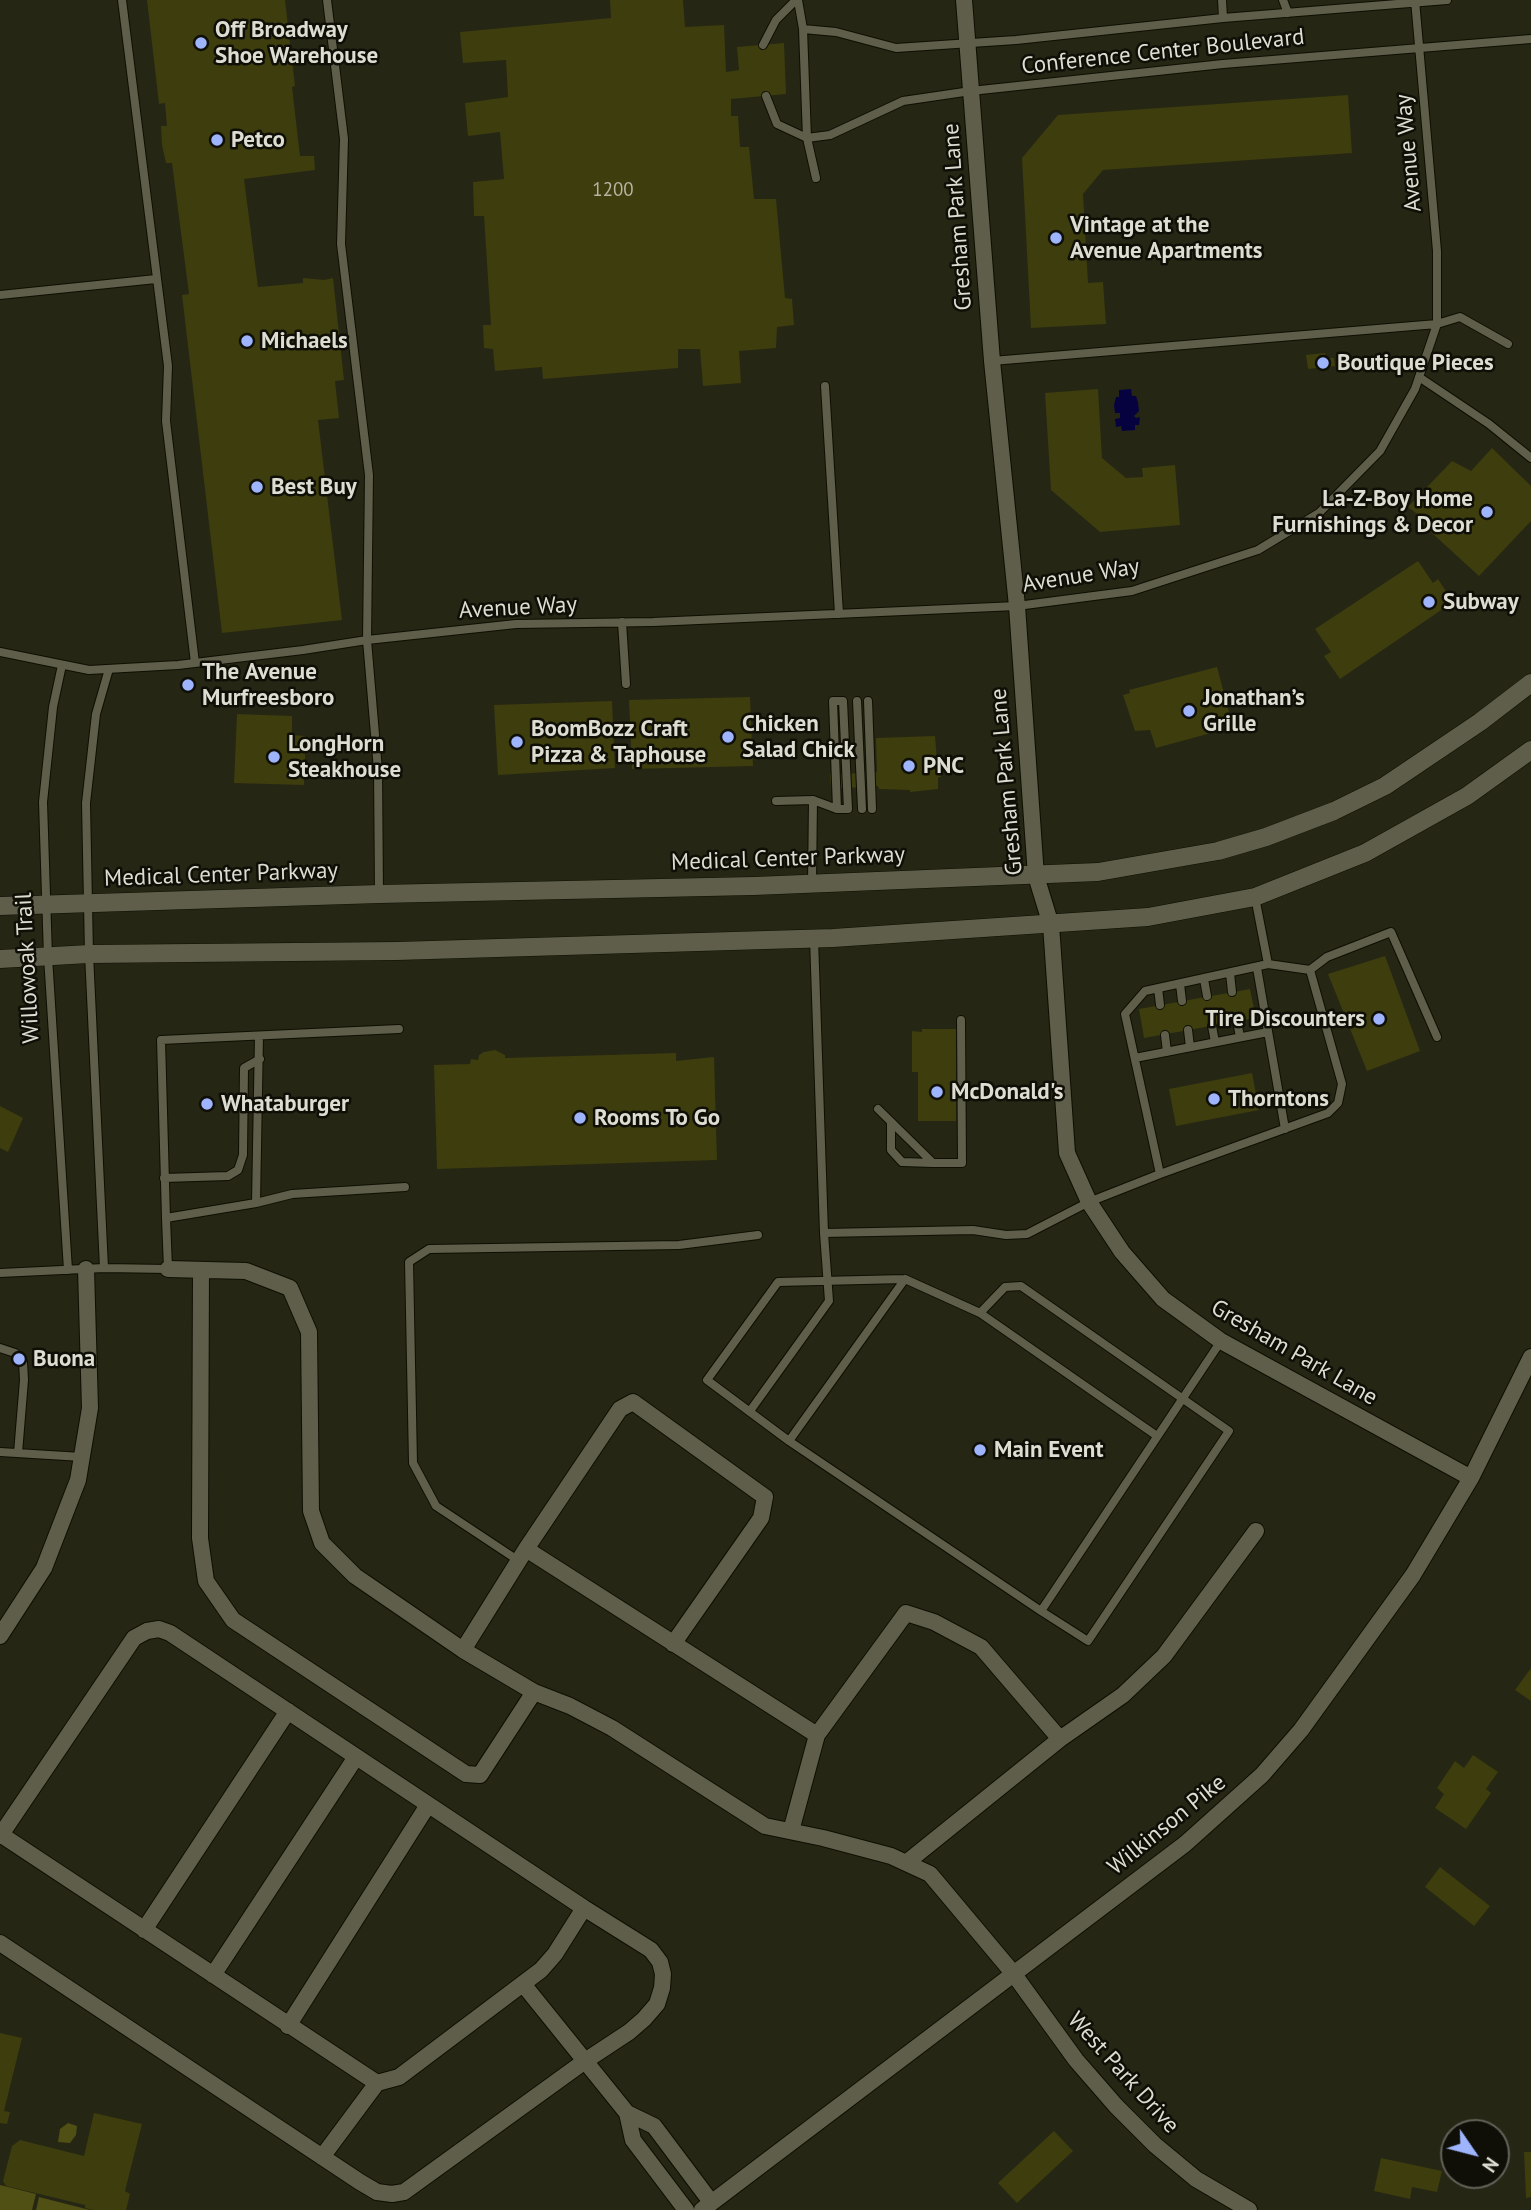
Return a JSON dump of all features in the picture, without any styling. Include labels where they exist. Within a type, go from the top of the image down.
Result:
[{"type":"main road","name":"Medical Center Parkway","points":[[0,906],[812,883],[1098,872],[1218,851],[1266,837],[1324,815],[1385,786],[1480,722],[1531,683]]},
{"type":"main road","points":[[0,959],[89,954],[397,951],[814,938],[1148,917],[1255,897],[1366,853],[1467,796],[1531,750]]},
{"type":"street","name":"Gresham Park Lane","points":[[964,0],[992,361],[1017,606],[1036,876],[1051,925],[1066,1153],[1089,1202],[1122,1252],[1163,1298],[1220,1341],[1471,1478]]},
{"type":"street","points":[[0,1636],[44,1568],[78,1480],[90,1408],[86,1269]]},
{"type":"street","name":"West Park Drive","points":[[168,1269],[246,1271],[290,1288],[309,1332],[311,1511],[322,1543],[355,1576],[463,1650],[534,1692],[570,1706],[612,1728],[765,1826],[891,1856],[930,1874],[1013,1973],[1076,2060],[1155,2145],[1196,2179],[1249,2210]]},
{"type":"street","points":[[201,1270],[200,1538],[206,1581],[233,1620],[466,1774],[480,1775],[534,1692]]},
{"type":"street","name":"Wilkinson Pike","points":[[706,2206],[1185,1844],[1262,1775],[1301,1730],[1413,1575],[1471,1478],[1531,1357]]},
{"type":"street","points":[[463,1650],[522,1555],[620,1409],[633,1402],[765,1497],[761,1518],[673,1644]]},
{"type":"street","points":[[906,1863],[1060,1739],[1123,1695],[1164,1656],[1256,1531]]},
{"type":"street","points":[[522,1555],[673,1644],[817,1735]]},
{"type":"street","points":[[792,1832],[817,1735],[906,1613],[934,1622],[981,1647],[1060,1739]]},
{"type":"street","points":[[0,1943],[377,2192],[404,2192],[644,2020],[657,2004],[663,1975],[660,1962],[651,1950],[170,1633],[159,1629],[147,1631],[134,1638],[0,1835],[377,2083]]},
{"type":"street","points":[[145,1930],[288,1711]]},
{"type":"street","points":[[213,1975],[356,1757]]},
{"type":"street","points":[[288,2026],[428,1805]]},
{"type":"street","points":[[322,2157],[377,2083],[398,2077],[541,1970],[555,1954],[584,1908]]},
{"type":"street","points":[[523,1984],[627,2113],[654,2126],[706,2206]]},
{"type":"street","points":[[627,2113],[633,2140],[685,2210]]},
{"type":"lane","points":[[122,0],[168,366],[166,421],[195,663]]},
{"type":"lane","points":[[327,0],[344,139],[341,244],[369,475],[367,640],[378,770],[379,894]]},
{"type":"lane","points":[[797,0],[803,29],[807,138],[816,178]]},
{"type":"lane","points":[[764,45],[776,20],[797,0]]},
{"type":"lane","points":[[1223,0],[1223,18]]},
{"type":"lane","points":[[1283,0],[1288,13]]},
{"type":"lane","name":"Conference Center Boulevard","points":[[803,29],[836,32],[896,48],[1016,40],[1223,18],[1447,0]]},
{"type":"lane","name":"Avenue Way","points":[[0,652],[89,670],[195,663],[516,624],[1017,606],[1132,591],[1258,550],[1319,513],[1380,451],[1415,389],[1437,324],[1437,251],[1415,1]]},
{"type":"lane","name":"Conference Center Boulevard","points":[[807,138],[830,135],[904,101],[971,91],[1223,64],[1531,39]]},
{"type":"lane","points":[[766,96],[777,124],[807,138]]},
{"type":"lane","points":[[0,295],[156,279]]},
{"type":"lane","points":[[992,361],[1437,324],[1460,317],[1508,344]]},
{"type":"lane","points":[[1419,377],[1489,424],[1531,458]]},
{"type":"lane","points":[[825,386],[839,614]]},
{"type":"lane","points":[[622,622],[626,684]]},
{"type":"lane","name":"Willowoak Trail","points":[[62,665],[53,708],[43,802],[48,957],[68,1270]]},
{"type":"lane","points":[[104,1269],[89,954],[86,803],[96,714],[109,669]]},
{"type":"lane","points":[[776,801],[813,800],[836,808],[848,809],[843,701],[833,701],[836,808]]},
{"type":"lane","points":[[857,701],[862,809]]},
{"type":"lane","points":[[868,701],[873,809]]},
{"type":"lane","points":[[812,883],[813,800]]},
{"type":"lane","points":[[1255,897],[1268,964]]},
{"type":"lane","points":[[1160,1174],[1125,1014],[1145,991],[1268,964],[1310,970],[1327,957],[1391,932],[1437,1037]]},
{"type":"lane","points":[[750,1411],[829,1301],[824,1233],[814,938]]},
{"type":"lane","points":[[1257,968],[1285,1129]]},
{"type":"lane","points":[[824,1233],[973,1230],[1006,1235],[1027,1234],[1089,1202],[1328,1113],[1338,1103],[1342,1084],[1310,970]]},
{"type":"lane","points":[[1230,973],[1232,992]]},
{"type":"lane","points":[[1204,979],[1207,996]]},
{"type":"lane","points":[[1180,984],[1182,1001]]},
{"type":"lane","points":[[1158,988],[1160,1005]]},
{"type":"lane","points":[[891,1122],[891,1150],[902,1162],[962,1163],[961,1020]]},
{"type":"lane","points":[[1237,1021],[1240,1037]]},
{"type":"lane","points":[[1212,1026],[1215,1042]]},
{"type":"lane","points":[[0,1273],[168,1269],[161,1040],[399,1029]]},
{"type":"lane","points":[[1188,1030],[1190,1047]]},
{"type":"lane","points":[[1135,1058],[1268,1032]]},
{"type":"lane","points":[[256,1203],[259,1035]]},
{"type":"lane","points":[[1165,1035],[1167,1052]]},
{"type":"lane","points":[[164,1178],[228,1176],[238,1170],[243,1155],[244,1068],[260,1059]]},
{"type":"lane","points":[[878,1109],[933,1163]]},
{"type":"lane","points":[[166,1218],[256,1203],[292,1194],[405,1187]]},
{"type":"lane","points":[[522,1555],[436,1506],[413,1463],[409,1262],[429,1250],[679,1245],[758,1235]]},
{"type":"lane","points":[[789,1441],[905,1279]]},
{"type":"lane","points":[[979,1313],[1005,1287],[1021,1286],[1229,1431],[1088,1642],[789,1441],[707,1380],[778,1282],[905,1279],[979,1313],[1157,1436]]},
{"type":"lane","points":[[1041,1611],[1220,1341]]},
{"type":"lane","points":[[0,1348],[15,1353],[23,1362],[18,1453]]},
{"type":"lane","points":[[0,1452],[82,1457]]},
{"type":"shaded area","points":[[1131,389],[1132,396],[1136,396],[1138,402],[1139,411],[1134,416],[1140,417],[1139,425],[1135,425],[1135,430],[1122,431],[1121,426],[1116,427],[1115,419],[1120,418],[1120,413],[1115,413],[1114,405],[1116,397],[1119,397],[1119,390]]},
{"type":"shaded area","points":[[68,2123],[77,2126],[76,2135],[70,2143],[58,2142],[60,2129]]},
{"type":"shaded area","points":[[0,2185],[36,2194],[32,2210],[0,2210]]},
{"type":"shaded area","points":[[39,2197],[90,2210],[36,2210]]},
{"type":"building","points":[[147,0],[285,0],[300,156],[314,156],[315,170],[244,179],[258,287],[303,283],[303,278],[333,278],[344,380],[335,381],[339,418],[318,420],[342,620],[222,633],[182,295],[189,294],[172,163],[166,163],[162,145],[161,126],[167,126],[165,103],[159,104]]},
{"type":"building","points":[[610,0],[683,0],[685,27],[724,25],[726,72],[739,70],[737,47],[784,43],[786,94],[731,99],[731,116],[738,116],[740,147],[749,147],[754,199],[776,199],[785,298],[792,299],[794,325],[777,327],[776,348],[739,351],[741,383],[703,386],[700,349],[678,349],[678,368],[543,379],[542,367],[495,371],[493,349],[484,348],[483,325],[491,325],[484,216],[474,216],[473,182],[504,179],[500,132],[468,136],[465,103],[508,97],[506,60],[463,63],[460,32],[611,18]]},
{"type":"building","name":"Vintage at the Avenue Apartments","points":[[1348,95],[1352,153],[1103,170],[1083,194],[1088,283],[1103,282],[1106,324],[1031,328],[1022,158],[1058,115]]},
{"type":"building","points":[[1325,353],[1326,358],[1334,358],[1335,366],[1308,369],[1306,355]]},
{"type":"building","points":[[1098,389],[1102,458],[1126,478],[1143,477],[1142,468],[1175,465],[1180,525],[1100,532],[1051,490],[1045,393]]},
{"type":"building","points":[[1492,448],[1531,486],[1531,521],[1479,576],[1421,523],[1424,519],[1408,507],[1452,461],[1471,471]]},
{"type":"building","points":[[1418,561],[1433,583],[1438,579],[1453,602],[1340,679],[1324,656],[1331,652],[1315,629]]},
{"type":"building","points":[[1217,667],[1233,727],[1156,748],[1150,730],[1135,731],[1123,695],[1130,693],[1129,690]]},
{"type":"building","points":[[750,697],[753,766],[632,769],[629,700]]},
{"type":"building","points":[[612,701],[615,768],[498,775],[494,705]]},
{"type":"building","points":[[237,714],[292,716],[292,735],[306,736],[304,785],[234,783]]},
{"type":"building","name":"PNC","points":[[935,736],[941,777],[938,777],[938,789],[910,792],[879,789],[878,786],[831,789],[830,775],[877,772],[876,738]]},
{"type":"building","points":[[1385,956],[1420,1051],[1367,1071],[1328,974]]},
{"type":"building","name":"Thorntons","points":[[1250,989],[1256,1018],[1144,1038],[1139,1009]]},
{"type":"building","name":"McDonald's","points":[[922,1029],[956,1029],[956,1121],[918,1121],[918,1072],[912,1072],[912,1031],[922,1032]]},
{"type":"building","points":[[495,1050],[505,1055],[505,1058],[676,1053],[676,1061],[714,1057],[717,1160],[437,1169],[434,1065],[470,1064],[471,1059],[478,1060],[479,1055],[484,1052]]},
{"type":"building","name":"Thorntons","points":[[1252,1073],[1259,1110],[1176,1126],[1169,1089]]},
{"type":"building","points":[[0,1106],[23,1118],[8,1152],[0,1148]]},
{"type":"building","points":[[1531,1668],[1531,1701],[1515,1690]]},
{"type":"building","points":[[1473,1755],[1498,1772],[1486,1789],[1491,1793],[1466,1829],[1435,1808],[1444,1794],[1437,1788],[1455,1761],[1464,1768]]},
{"type":"building","points":[[1440,1867],[1490,1906],[1474,1926],[1425,1887]]},
{"type":"building","points":[[0,2033],[22,2038],[4,2111],[10,2112],[7,2124],[0,2123]]},
{"type":"building","points":[[94,2113],[142,2124],[125,2191],[130,2194],[126,2210],[93,2210],[85,2208],[85,2205],[6,2186],[3,2181],[12,2146],[20,2140],[84,2156]]},
{"type":"building","points":[[1054,2131],[1073,2151],[1017,2203],[998,2183]]},
{"type":"building","points":[[1524,2152],[1531,2152],[1531,2197],[1526,2198]]},
{"type":"building","points":[[1381,2158],[1440,2171],[1437,2192],[1412,2187],[1410,2199],[1374,2191]]},
{"type":"place","name":"Off Broadway Shoe Warehouse","points":[[201,43]]},
{"type":"place","name":"Petco","points":[[217,140]]},
{"type":"place","name":"Vintage at the Avenue Apartments","points":[[1056,238]]},
{"type":"place","name":"Michaels","points":[[247,341]]},
{"type":"place","name":"Boutique Pieces","points":[[1323,363]]},
{"type":"place","name":"Best Buy","points":[[257,487]]},
{"type":"place","name":"La-Z-Boy Home Furnishings & Decor","points":[[1487,512]]},
{"type":"place","name":"Subway","points":[[1429,602]]},
{"type":"place","name":"The Avenue Murfreesboro","points":[[188,685]]},
{"type":"place","name":"Jonathan’s Grille","points":[[1189,711]]},
{"type":"place","name":"Chicken Salad Chick","points":[[728,737]]},
{"type":"place","name":"BoomBozz Craft Pizza & Taphouse","points":[[517,742]]},
{"type":"place","name":"LongHorn Steakhouse","points":[[274,757]]},
{"type":"place","name":"PNC","points":[[909,766]]},
{"type":"place","name":"Tire Discounters","points":[[1379,1019]]},
{"type":"place","name":"McDonald's","points":[[937,1092]]},
{"type":"place","name":"Thorntons","points":[[1214,1099]]},
{"type":"place","name":"Whataburger","points":[[207,1104]]},
{"type":"place","name":"Rooms To Go","points":[[580,1118]]},
{"type":"place","name":"Buona","points":[[19,1359]]},
{"type":"place","name":"Main Event","points":[[980,1450]]}]
